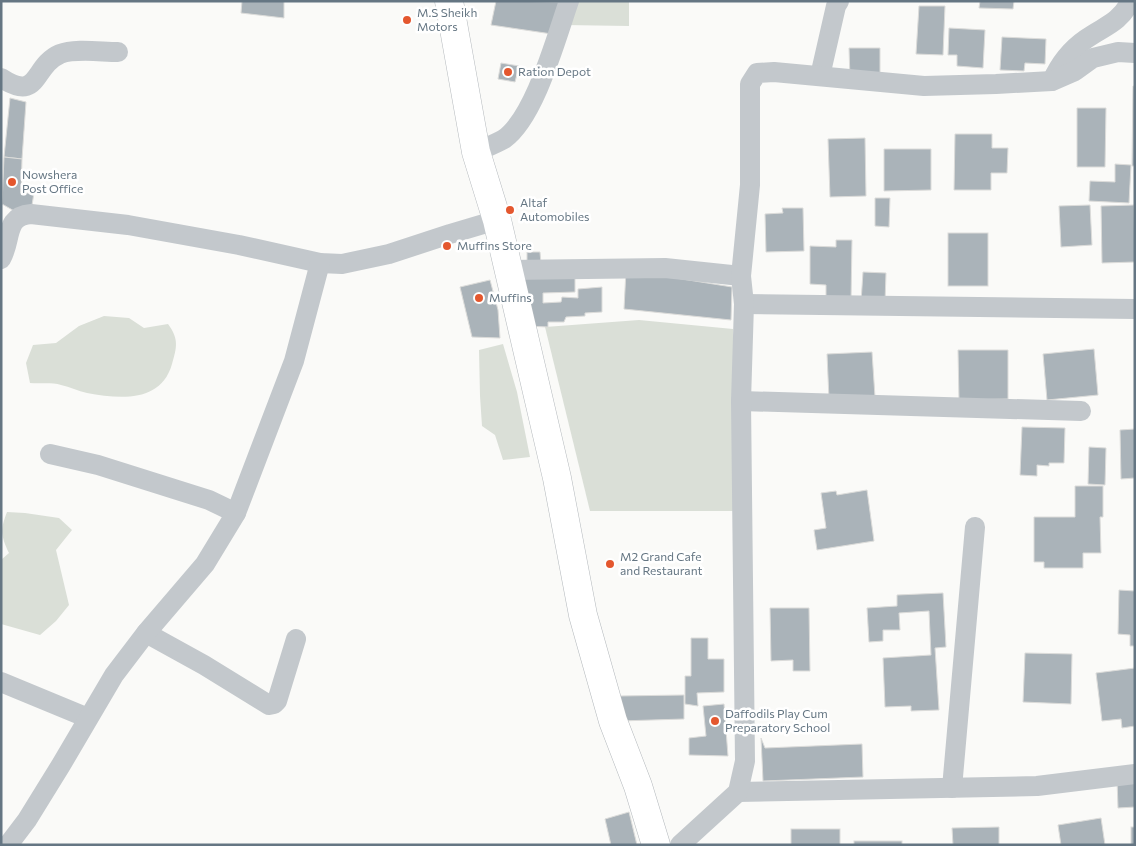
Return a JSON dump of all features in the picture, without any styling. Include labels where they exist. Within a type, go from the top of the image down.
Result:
[{"type":"highway","points":[[449,1],[476,152],[496,220],[557,478],[583,615],[613,721],[638,786],[656,845]]},
{"type":"street","points":[[476,152],[504,138],[521,121],[535,96],[569,1]]},
{"type":"street","points":[[820,76],[836,6],[839,1]]},
{"type":"street","points":[[1052,81],[1060,64],[1070,52],[1087,38],[1113,23],[1125,12],[1131,1]]},
{"type":"street","points":[[1,78],[18,87],[28,86],[34,81],[42,68],[60,54],[80,51],[118,52]]},
{"type":"street","points":[[680,845],[738,792],[744,761],[741,401],[744,304],[741,276],[750,185],[750,84],[757,73],[774,72],[924,86],[1052,81],[1074,71],[1093,58],[1118,52],[1135,53]]},
{"type":"street","points":[[1,259],[13,222],[20,215],[31,214],[128,225],[239,245],[320,263],[342,264],[390,254],[496,220]]},
{"type":"street","points":[[8,845],[27,820],[61,766],[114,675],[146,633],[204,564],[236,513],[294,361],[320,263]]},
{"type":"street","points":[[508,270],[665,268],[741,276]]},
{"type":"street","points":[[744,304],[1135,309]]},
{"type":"street","points":[[741,401],[1081,412]]},
{"type":"street","points":[[50,454],[98,465],[200,497],[236,513]]},
{"type":"street","points":[[952,788],[975,527]]},
{"type":"street","points":[[146,633],[204,665],[269,705],[277,701],[296,639]]},
{"type":"street","points":[[1,682],[88,718]]},
{"type":"street","points":[[738,792],[1036,786],[1135,774]]},
{"type":"shaded area","points":[[573,1],[629,1],[629,26],[564,25]]},
{"type":"shaded area","points":[[104,316],[129,318],[144,328],[168,324],[174,334],[176,348],[167,377],[159,386],[149,392],[125,397],[87,393],[57,384],[30,383],[26,363],[33,345],[56,343],[79,326]]},
{"type":"shaded area","points":[[639,320],[733,329],[734,511],[590,511],[545,327]]},
{"type":"shaded area","points":[[503,344],[517,392],[530,457],[503,460],[495,435],[482,426],[479,350]]},
{"type":"shaded area","points":[[7,512],[59,518],[72,530],[56,550],[69,605],[56,621],[40,635],[1,624],[1,560],[9,553],[2,533]]},
{"type":"building","points":[[242,1],[284,1],[284,18],[241,13]]},
{"type":"building","points":[[496,1],[561,2],[552,34],[491,25]]},
{"type":"building","points":[[980,1],[1014,1],[1013,9],[979,8]]},
{"type":"building","points":[[919,6],[945,6],[943,55],[916,54]]},
{"type":"building","points":[[949,28],[985,30],[983,68],[957,66],[957,55],[948,55]]},
{"type":"building","points":[[1002,37],[1046,39],[1045,64],[1025,63],[1024,71],[1000,70]]},
{"type":"building","points":[[849,48],[880,48],[880,78],[850,78]]},
{"type":"building","name":"Ration Depot","points":[[501,63],[519,66],[515,82],[498,79]]},
{"type":"building","points":[[1133,86],[1135,86],[1135,166],[1132,166]]},
{"type":"building","points":[[10,98],[26,102],[22,159],[4,157]]},
{"type":"building","points":[[1077,108],[1106,108],[1105,167],[1077,167]]},
{"type":"building","points":[[955,134],[992,134],[992,148],[1008,148],[1007,173],[991,173],[991,190],[954,190]]},
{"type":"building","points":[[865,138],[866,196],[830,197],[828,139]]},
{"type":"building","points":[[884,149],[931,149],[931,190],[884,191]]},
{"type":"building","name":"Nowshera Post Office","points":[[4,157],[22,159],[21,193],[34,193],[31,211],[16,212],[2,204]]},
{"type":"building","points":[[1115,164],[1131,165],[1129,203],[1089,201],[1090,181],[1115,182]]},
{"type":"building","points":[[875,198],[890,198],[889,227],[875,226]]},
{"type":"building","points":[[1090,205],[1092,245],[1061,247],[1059,206]]},
{"type":"building","points":[[1134,205],[1135,262],[1102,263],[1101,206]]},
{"type":"building","points":[[782,208],[803,208],[804,251],[766,252],[765,214],[783,213]]},
{"type":"building","points":[[948,233],[988,233],[988,286],[948,286]]},
{"type":"building","points":[[836,240],[852,240],[851,302],[826,302],[826,285],[810,284],[810,246],[836,247]]},
{"type":"building","points":[[527,252],[540,252],[541,264],[527,265]]},
{"type":"building","points":[[626,270],[732,287],[731,320],[624,309]]},
{"type":"building","points":[[863,272],[886,273],[885,302],[861,302]]},
{"type":"building","points":[[575,273],[575,292],[543,293],[543,303],[561,302],[562,297],[578,298],[578,289],[602,287],[602,312],[585,313],[585,316],[566,317],[564,322],[548,322],[548,327],[527,326],[518,274]]},
{"type":"building","name":"Muffins","points":[[490,280],[498,310],[500,338],[472,337],[460,287]]},
{"type":"building","points":[[1094,349],[1098,395],[1047,400],[1043,354]]},
{"type":"building","points":[[958,350],[1008,350],[1008,399],[959,400]]},
{"type":"building","points":[[872,352],[875,397],[829,399],[827,354]]},
{"type":"building","points":[[1022,427],[1065,428],[1064,463],[1049,463],[1049,466],[1037,465],[1037,476],[1020,475]]},
{"type":"building","points":[[1135,429],[1135,478],[1121,479],[1120,430]]},
{"type":"building","points":[[1089,447],[1106,448],[1105,485],[1088,484]]},
{"type":"building","points":[[1075,486],[1103,486],[1103,517],[1100,517],[1101,553],[1083,553],[1083,568],[1044,568],[1044,562],[1034,562],[1034,517],[1075,517]]},
{"type":"building","points":[[867,490],[874,541],[817,550],[814,530],[826,528],[821,493],[836,491],[837,495]]},
{"type":"building","points":[[1119,590],[1135,591],[1135,646],[1130,646],[1130,635],[1118,634]]},
{"type":"building","points":[[943,593],[946,647],[935,648],[939,710],[911,711],[911,706],[885,707],[883,658],[931,655],[929,611],[899,613],[900,630],[883,630],[883,641],[869,642],[867,608],[897,606],[897,595]]},
{"type":"building","points":[[770,608],[809,608],[810,671],[793,671],[793,660],[771,661]]},
{"type":"building","points":[[691,638],[708,638],[708,659],[724,659],[724,692],[697,693],[698,706],[685,704],[685,676],[691,676]]},
{"type":"building","points":[[1025,653],[1072,654],[1071,704],[1023,702]]},
{"type":"building","points":[[1135,668],[1135,726],[1122,728],[1121,719],[1102,721],[1096,673]]},
{"type":"building","points":[[684,695],[684,719],[619,721],[619,696]]},
{"type":"building","name":"Daffodils Play Cum Preparatory School","points":[[724,704],[728,756],[689,755],[689,738],[706,736],[703,706]]},
{"type":"building","points":[[761,738],[765,748],[862,744],[863,777],[763,781]]},
{"type":"building","points":[[1117,779],[1135,779],[1135,807],[1118,808]]},
{"type":"building","points":[[629,812],[637,845],[611,845],[605,819]]},
{"type":"building","points":[[1101,818],[1105,845],[1061,845],[1058,825]]},
{"type":"building","points":[[999,827],[999,845],[953,845],[952,828]]},
{"type":"building","points":[[1131,827],[1135,827],[1135,845],[1131,845]]},
{"type":"building","points":[[791,829],[840,829],[840,845],[791,845]]},
{"type":"building","points":[[854,841],[902,841],[902,845],[854,845]]},
{"type":"place","name":"M.S Sheikh Motors","points":[[407,20]]},
{"type":"place","name":"Ration Depot","points":[[508,72]]},
{"type":"place","name":"Nowshera Post Office","points":[[12,182]]},
{"type":"place","name":"Altaf Automobiles","points":[[510,210]]},
{"type":"place","name":"Muffins Store","points":[[447,246]]},
{"type":"place","name":"Muffins","points":[[479,298]]},
{"type":"place","name":"M2 Grand Cafe and Restaurant","points":[[610,564]]},
{"type":"place","name":"Daffodils Play Cum Preparatory School","points":[[715,721]]}]
